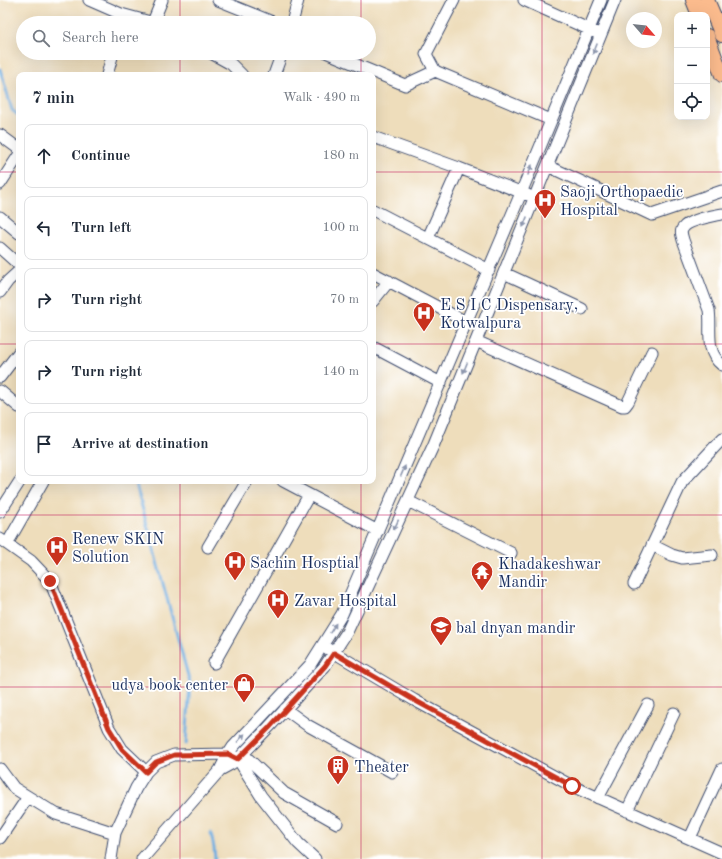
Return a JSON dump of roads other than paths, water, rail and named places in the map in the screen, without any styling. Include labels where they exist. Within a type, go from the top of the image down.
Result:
[{"type":"main road","points":[[693,0],[698,12]]},
{"type":"main road","points":[[708,0],[722,35]]},
{"type":"main road","points":[[710,44],[722,74]]},
{"type":"street","points":[[89,0],[117,16]]},
{"type":"street","points":[[156,16],[162,0]]},
{"type":"street","points":[[218,0],[258,16]]},
{"type":"street","points":[[294,16],[298,0]]},
{"type":"street","points":[[454,0],[426,54],[435,71],[551,120]]},
{"type":"street","points":[[524,0],[601,34]]},
{"type":"street","points":[[236,755],[258,719],[310,665],[342,614],[489,270],[601,0]]},
{"type":"street","points":[[142,859],[220,770],[286,709],[325,666],[347,632],[434,444],[615,0]]},
{"type":"street","points":[[108,72],[111,60]]},
{"type":"street","points":[[224,60],[231,64],[239,72]]},
{"type":"street","points":[[275,72],[279,60]]},
{"type":"street","points":[[345,60],[374,72]]},
{"type":"street","points":[[376,73],[405,85],[435,71]]},
{"type":"street","points":[[0,135],[16,147]]},
{"type":"street","points":[[376,138],[459,168],[535,198]]},
{"type":"street","points":[[0,184],[16,160]]},
{"type":"street","points":[[548,166],[652,215],[722,191]]},
{"type":"street","points":[[428,238],[459,168]]},
{"type":"street","points":[[376,212],[489,270]]},
{"type":"street","points":[[722,214],[690,223],[684,226],[681,232],[682,240],[709,310],[710,347],[716,360],[722,365]]},
{"type":"street","points":[[0,217],[16,230]]},
{"type":"street","points":[[0,248],[16,262]]},
{"type":"street","points":[[504,273],[582,309]]},
{"type":"street","points":[[0,292],[8,281],[16,274]]},
{"type":"street","points":[[376,274],[466,322]]},
{"type":"street","points":[[376,297],[389,281]]},
{"type":"street","points":[[476,341],[622,406],[625,406],[628,402],[652,352]]},
{"type":"street","points":[[376,348],[440,383]]},
{"type":"street","points":[[0,377],[16,356]]},
{"type":"street","points":[[0,391],[16,405]]},
{"type":"street","points":[[634,584],[682,482],[722,439]]},
{"type":"street","points":[[0,512],[18,484]]},
{"type":"street","points":[[40,484],[3,542],[31,561],[50,581],[109,728],[122,749],[146,772]]},
{"type":"street","points":[[208,547],[245,484]]},
{"type":"street","points":[[289,484],[378,531]]},
{"type":"street","points":[[214,663],[309,495]]},
{"type":"street","points":[[408,501],[511,553]]},
{"type":"street","points":[[652,545],[672,555],[682,558],[712,555]]},
{"type":"street","points":[[322,646],[414,700],[572,786],[722,852]]},
{"type":"street","points":[[598,798],[648,705]]},
{"type":"street","points":[[286,709],[307,725],[392,772]]},
{"type":"street","points":[[627,811],[674,713]]},
{"type":"street","points":[[111,859],[115,833],[136,788],[146,772],[156,762],[174,755],[236,755],[284,793],[337,823]]},
{"type":"street","points":[[236,755],[270,808],[298,843],[315,859]]},
{"type":"street","points":[[0,769],[14,788],[56,814],[115,833]]},
{"type":"street","points":[[690,838],[722,769]]},
{"type":"street","points":[[0,838],[28,797]]},
{"type":"waterway","points":[[0,69],[12,110],[16,113]]},
{"type":"waterway","points":[[136,484],[190,683],[186,744]]},
{"type":"waterway","points":[[211,833],[215,859]]},
{"type":"place","name":"Saoji Orthopaedic Hospital","points":[[545,220]]},
{"type":"place","name":"E S I C Dispensary, Kotwalpura","points":[[424,332]]},
{"type":"place","name":"Renew SKIN Solution","points":[[57,566]]},
{"type":"place","name":"Sachin Hosptial","points":[[235,582]]},
{"type":"place","name":"Khadakeshwar Mandir","points":[[482,592]]},
{"type":"place","name":"Zavar Hospital","points":[[278,620]]},
{"type":"place","name":"bal dnyan mandir","points":[[441,646]]},
{"type":"place","name":"udya book center","points":[[244,704]]},
{"type":"place","name":"Theater","points":[[338,786]]}]
